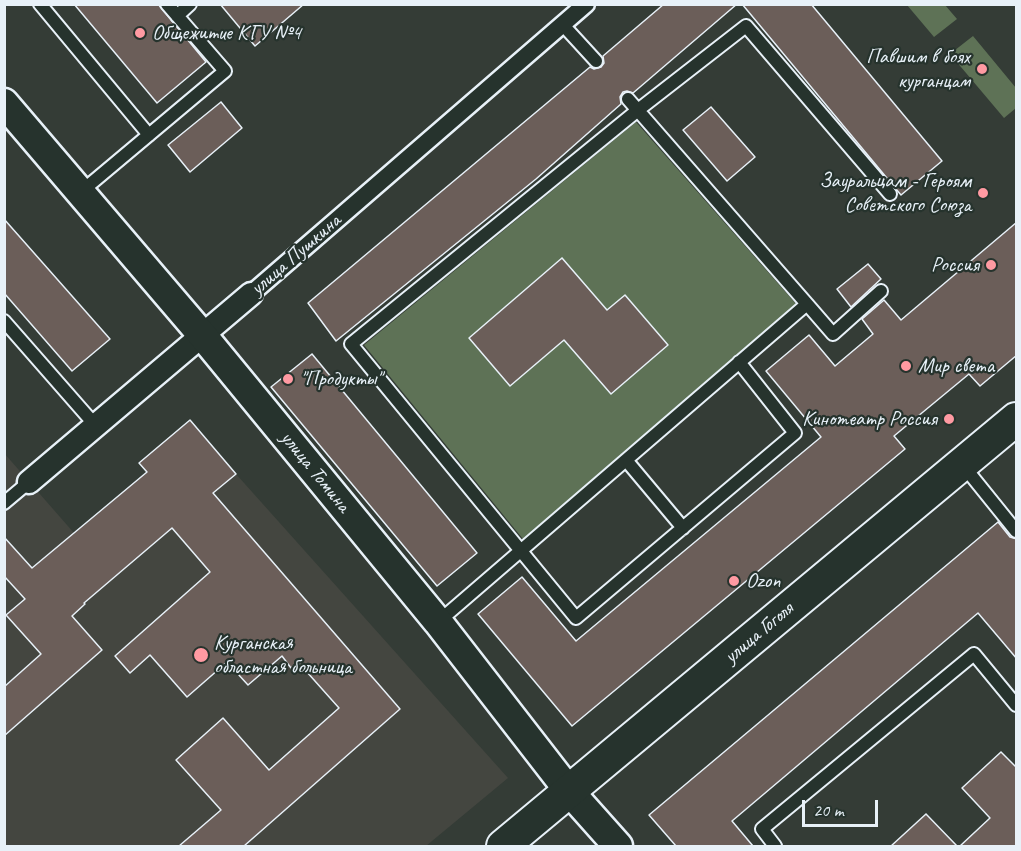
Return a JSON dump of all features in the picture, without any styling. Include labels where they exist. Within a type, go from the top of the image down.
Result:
[{"type":"main road","name":"улица Гоголя","points":[[503,846],[1017,419]]},
{"type":"street","name":"улица Пушкина","points":[[30,482],[203,336],[586,4]]},
{"type":"street","name":"улица Томина","points":[[4,103],[203,336],[438,622],[569,791],[618,846]]},
{"type":"lane","points":[[40,4],[149,135]]},
{"type":"lane","points":[[82,192],[225,71],[167,4]]},
{"type":"lane","points":[[177,16],[190,4]]},
{"type":"lane","points":[[563,25],[596,61]]},
{"type":"lane","points":[[739,362],[795,433],[576,618],[351,344],[638,110],[746,26],[890,194]]},
{"type":"lane","points":[[628,99],[833,334],[881,291]]},
{"type":"lane","points":[[438,622],[807,304]]},
{"type":"lane","points":[[4,321],[96,426]]},
{"type":"lane","points":[[626,460],[683,528]]},
{"type":"lane","points":[[962,464],[1017,531]]},
{"type":"lane","name":"улица Пушкина","points":[[4,503],[30,482]]},
{"type":"lane","points":[[775,846],[762,829],[974,654],[1017,705]]},
{"type":"shaded area","name":"Курганская областная больница","points":[[190,420],[508,778],[426,846],[5,846],[4,453],[74,533],[146,473],[139,463]]},
{"type":"green space","points":[[907,5],[945,5],[957,19],[934,37]]},
{"type":"green space","points":[[973,36],[1016,88],[1016,108],[1004,118],[950,54]]},
{"type":"green space","points":[[636,122],[797,305],[523,539],[364,345]]},
{"type":"building","name":"Общежитие КГУ №4","points":[[74,4],[158,4],[206,62],[157,103]]},
{"type":"building","points":[[220,4],[304,4],[255,46]]},
{"type":"building","points":[[664,4],[737,4],[633,93],[623,92],[620,97],[621,104],[536,179],[336,341],[308,303],[590,67],[594,69],[601,67],[604,63],[603,56]]},
{"type":"building","points":[[742,4],[811,4],[942,161],[901,195]]},
{"type":"building","points":[[221,102],[242,128],[190,172],[168,145]]},
{"type":"building","points":[[711,107],[755,157],[727,181],[683,130]]},
{"type":"building","points":[[4,219],[110,339],[72,371],[4,293]]},
{"type":"building","points":[[1017,222],[1017,355],[980,386],[969,374],[894,436],[905,449],[572,726],[478,614],[522,577],[576,641],[821,437],[766,371],[809,335],[835,366],[873,334],[862,319],[884,300],[901,320]]},
{"type":"building","points":[[562,258],[607,310],[625,295],[668,345],[611,394],[564,340],[510,386],[469,338]]},
{"type":"building","points":[[868,264],[881,279],[851,307],[837,289]]},
{"type":"building","points":[[312,354],[477,553],[437,586],[271,387]]},
{"type":"building","points":[[190,420],[236,474],[213,493],[400,709],[244,846],[179,846],[221,810],[176,760],[223,718],[269,770],[339,708],[298,662],[291,668],[282,656],[248,685],[227,662],[187,697],[150,655],[130,673],[115,656],[210,572],[172,528],[84,603],[72,616],[102,650],[4,736],[4,687],[41,654],[6,615],[25,599],[4,576],[4,537],[32,568],[147,472],[139,463]]},
{"type":"building","points":[[998,522],[1010,537],[1017,539],[1017,659],[978,613],[732,821],[753,846],[676,846],[649,815]]},
{"type":"building","points":[[1001,752],[1017,768],[1017,846],[960,846],[990,818],[962,788]]},
{"type":"building","points":[[926,814],[957,846],[891,846]]},
{"type":"place","name":"Общежитие КГУ №4","points":[[140,33]]},
{"type":"place","name":"Павшим в боях курганцам","points":[[982,69]]},
{"type":"place","name":"Зауральцам - Героям Советского Союза","points":[[983,193]]},
{"type":"place","name":"Россия","points":[[991,265]]},
{"type":"place","name":"Мир света","points":[[906,366]]},
{"type":"place","name":"\"Продукты\"","points":[[288,379]]},
{"type":"place","name":"Кинотеатр Россия","points":[[949,419]]},
{"type":"place","name":"Ozon","points":[[734,581]]},
{"type":"place","name":"Курганская областная больница","points":[[201,655]]}]
